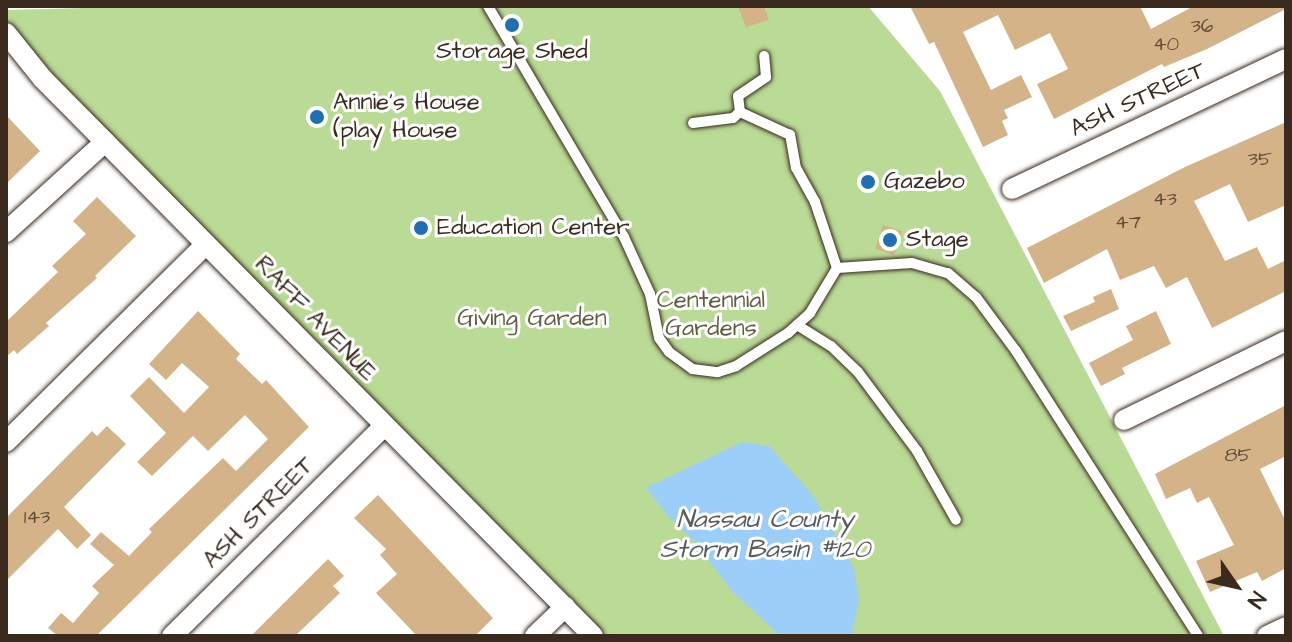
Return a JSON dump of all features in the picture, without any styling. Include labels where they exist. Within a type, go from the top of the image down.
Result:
[{"type":"street","name":"RAFF AVENUE","points":[[6,33],[42,78],[593,636]]},
{"type":"street","name":"ASH STREET","points":[[1012,189],[1286,59]]},
{"type":"street","points":[[6,232],[105,142]]},
{"type":"street","points":[[6,442],[206,244]]},
{"type":"street","points":[[1124,420],[1286,341]]},
{"type":"street","name":"ASH STREET","points":[[172,636],[384,426]]},
{"type":"street","points":[[535,636],[565,607]]},
{"type":"street","points":[[1267,636],[1286,627]]},
{"type":"lane","points":[[488,6],[624,237],[650,294],[659,338],[669,352],[692,369],[718,372],[736,366],[797,325],[810,313],[837,268],[815,202],[796,168],[790,135],[740,112]]},
{"type":"lane","points":[[740,112],[738,96],[766,77],[764,56]]},
{"type":"lane","points":[[693,123],[733,118],[740,112]]},
{"type":"lane","points":[[837,268],[912,263],[948,273],[976,297],[1016,351],[1198,636]]},
{"type":"lane","points":[[797,325],[831,346],[858,372],[917,451],[956,520]]},
{"type":"green space","name":"Centennial Gardens","points":[[165,6],[868,6],[940,91],[1224,636],[597,636],[6,29],[6,10]]},
{"type":"water","name":"Nassau County Storm Basin #120","points":[[742,442],[769,446],[813,495],[854,568],[859,599],[852,636],[780,636],[731,590],[694,541],[646,488]]},
{"type":"building","points":[[738,6],[764,6],[769,20],[746,27]]},
{"type":"building","points":[[910,6],[1140,6],[1151,29],[1194,6],[1286,6],[1286,9],[1207,49],[1164,67],[1162,64],[1054,119],[1037,84],[1068,69],[1050,33],[1015,50],[998,15],[963,32],[991,90],[1021,75],[1032,97],[1004,110],[1008,118],[1002,121],[1008,135],[983,147],[934,42],[929,44]]},
{"type":"building","points":[[6,115],[40,151],[6,184]]},
{"type":"building","points":[[1286,122],[1286,205],[1248,222],[1230,184],[1194,201],[1225,261],[1257,247],[1268,269],[1286,260],[1286,291],[1212,328],[1187,277],[1166,288],[1154,266],[1120,280],[1107,249],[1044,283],[1027,248],[1185,167]]},
{"type":"building","points":[[97,197],[136,236],[95,276],[97,278],[46,323],[49,326],[17,354],[14,350],[6,357],[6,322],[58,272],[52,266],[86,234],[73,221]]},
{"type":"building","name":"Stage","points":[[883,225],[902,231],[894,255],[875,249]]},
{"type":"building","points":[[1111,289],[1119,309],[1071,331],[1063,316],[1095,302],[1093,297]]},
{"type":"building","points":[[198,311],[240,354],[236,359],[262,384],[266,380],[309,427],[96,636],[58,636],[48,628],[61,613],[73,623],[99,593],[92,586],[114,565],[90,544],[101,532],[129,556],[152,532],[149,529],[223,458],[236,471],[268,439],[245,415],[208,451],[193,436],[152,476],[137,462],[166,433],[130,396],[149,377],[184,413],[209,387],[182,363],[166,380],[149,364]]},
{"type":"building","points":[[1156,311],[1171,344],[1122,368],[1125,374],[1101,386],[1089,363],[1133,340],[1126,326]]},
{"type":"building","points":[[1286,405],[1286,456],[1260,469],[1286,522],[1286,568],[1262,581],[1257,572],[1210,592],[1196,561],[1234,545],[1209,497],[1197,503],[1190,488],[1166,499],[1155,474]]},
{"type":"building","points":[[107,426],[126,444],[64,507],[91,535],[77,549],[58,529],[6,581],[6,518],[92,431],[97,436]]},
{"type":"building","points":[[378,495],[493,618],[475,636],[417,636],[376,593],[397,574],[380,555],[386,549],[354,518]]},
{"type":"building","points":[[328,559],[344,576],[333,586],[340,593],[295,636],[251,636]]},
{"type":"place","name":"Storage Shed","points":[[512,25]]},
{"type":"place","name":"Annie's House (play House","points":[[317,117]]},
{"type":"place","name":"Gazebo","points":[[868,182]]},
{"type":"place","name":"Education Center","points":[[421,228]]},
{"type":"place","name":"Stage","points":[[890,240]]},
{"type":"park label","name":"Giving Garden","points":[[532,319]]}]
